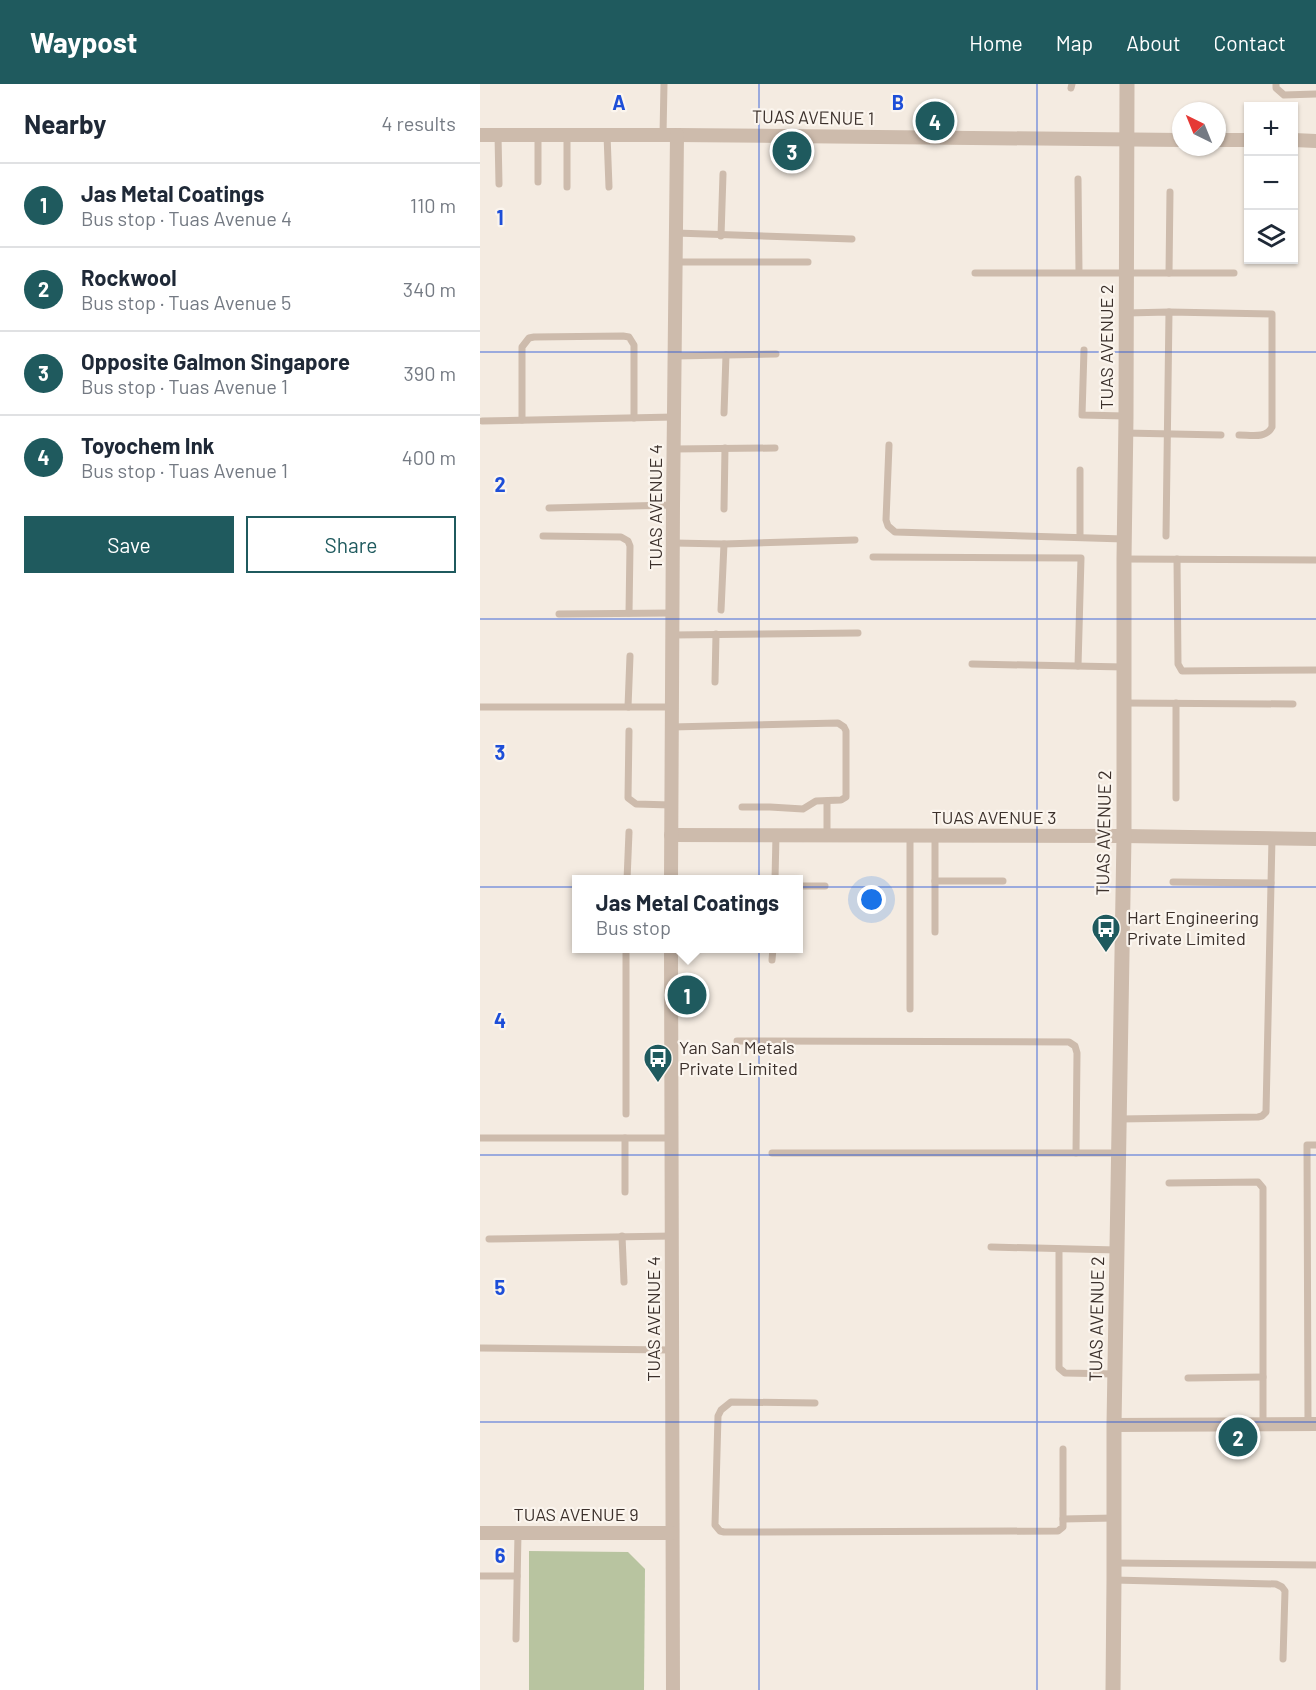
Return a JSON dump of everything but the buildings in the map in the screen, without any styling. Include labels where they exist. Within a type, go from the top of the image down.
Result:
[{"type":"street","name":"TUAS AVENUE 2","points":[[1113,1690],[1114,1425],[1124,836],[1127,84]]},
{"type":"street","name":"TUAS AVENUE 1","points":[[480,135],[1172,140]]},
{"type":"street","name":"TUAS AVENUE 4","points":[[671,875],[677,135]]},
{"type":"street","points":[[1226,140],[1244,140]]},
{"type":"street","points":[[1298,140],[1316,141]]},
{"type":"street","name":"TUAS AVENUE 3","points":[[671,835],[1124,836],[1316,839]]},
{"type":"street","name":"TUAS AVENUE 4","points":[[671,953],[673,1690]]},
{"type":"street","points":[[1114,1425],[1312,1424]]},
{"type":"street","name":"TUAS AVENUE 9","points":[[480,1533],[672,1533]]},
{"type":"lane","points":[[663,135],[664,84]]},
{"type":"lane","points":[[1276,84],[1276,88],[1284,95],[1316,94]]},
{"type":"lane","points":[[498,135],[499,184]]},
{"type":"lane","points":[[538,135],[538,182]]},
{"type":"lane","points":[[567,135],[567,186]]},
{"type":"lane","points":[[607,135],[609,187]]},
{"type":"lane","points":[[721,236],[723,174]]},
{"type":"lane","points":[[1078,179],[1079,273]]},
{"type":"lane","points":[[1169,273],[1170,192]]},
{"type":"lane","points":[[676,234],[852,239]]},
{"type":"lane","points":[[676,262],[808,262]]},
{"type":"lane","points":[[975,273],[1234,273]]},
{"type":"lane","points":[[1166,536],[1169,312]]},
{"type":"lane","points":[[1126,313],[1272,314],[1272,427],[1264,435],[1239,435]]},
{"type":"lane","points":[[522,420],[522,346],[529,338],[534,337],[628,337],[634,345],[634,418]]},
{"type":"lane","points":[[1084,350],[1082,415],[1126,417]]},
{"type":"lane","points":[[675,356],[776,354]]},
{"type":"lane","points":[[724,413],[726,355]]},
{"type":"lane","points":[[482,420],[674,417]]},
{"type":"lane","points":[[1125,433],[1221,435]]},
{"type":"lane","points":[[889,445],[886,520],[888,526],[895,532],[1124,539]]},
{"type":"lane","points":[[724,509],[725,448]]},
{"type":"lane","points":[[674,449],[775,448]]},
{"type":"lane","points":[[1080,470],[1080,537]]},
{"type":"lane","points":[[549,508],[673,505]]},
{"type":"lane","points":[[543,536],[621,537],[628,541],[630,546],[629,613]]},
{"type":"lane","points":[[674,543],[724,544],[855,540]]},
{"type":"lane","points":[[721,610],[724,544]]},
{"type":"lane","points":[[873,557],[1081,558],[1078,666]]},
{"type":"lane","points":[[1124,559],[1316,560]]},
{"type":"lane","points":[[1177,559],[1178,664],[1182,672],[1316,670]]},
{"type":"lane","points":[[559,614],[673,613]]},
{"type":"lane","points":[[673,635],[858,633]]},
{"type":"lane","points":[[716,634],[716,682]]},
{"type":"lane","points":[[628,707],[630,656]]},
{"type":"lane","points":[[972,664],[1124,667]]},
{"type":"lane","points":[[1124,703],[1293,704]]},
{"type":"lane","points":[[1176,703],[1176,798]]},
{"type":"lane","points":[[480,707],[671,707]]},
{"type":"lane","points":[[671,727],[842,724],[846,732],[846,794],[841,800],[815,801],[803,808],[742,807]]},
{"type":"lane","points":[[629,731],[628,798],[636,804],[671,805]]},
{"type":"lane","points":[[827,801],[827,836]]},
{"type":"lane","points":[[627,875],[629,832]]},
{"type":"lane","points":[[775,875],[776,835]]},
{"type":"lane","points":[[910,836],[910,1009]]},
{"type":"lane","points":[[934,836],[935,932]]},
{"type":"lane","points":[[1119,1119],[1258,1117],[1266,1112],[1272,838]]},
{"type":"lane","points":[[935,881],[1003,881]]},
{"type":"lane","points":[[1173,882],[1271,883]]},
{"type":"lane","points":[[803,886],[825,886]]},
{"type":"lane","points":[[626,953],[626,1114]]},
{"type":"lane","points":[[772,960],[773,953]]},
{"type":"lane","points":[[736,1041],[1069,1042],[1075,1046],[1077,1053],[1076,1153]]},
{"type":"lane","points":[[480,1138],[671,1138]]},
{"type":"lane","points":[[624,1138],[625,1192]]},
{"type":"lane","points":[[1312,1424],[1307,1145],[1316,1146]]},
{"type":"lane","points":[[772,1153],[1119,1153]]},
{"type":"lane","points":[[1169,1183],[1258,1182],[1263,1188],[1263,1424]]},
{"type":"lane","points":[[622,1236],[624,1282]]},
{"type":"lane","points":[[489,1239],[672,1236]]},
{"type":"lane","points":[[991,1247],[1117,1250]]},
{"type":"lane","points":[[1059,1249],[1059,1368],[1065,1373],[1115,1374]]},
{"type":"lane","points":[[480,1348],[672,1350]]},
{"type":"lane","points":[[1188,1378],[1263,1377]]},
{"type":"lane","points":[[815,1403],[731,1402],[721,1410],[718,1416],[716,1526],[720,1531],[1055,1532],[1063,1527],[1064,1519],[1063,1449]]},
{"type":"lane","points":[[1064,1519],[1115,1518]]},
{"type":"lane","points":[[516,1639],[518,1533]]},
{"type":"lane","points":[[1114,1563],[1316,1565]]},
{"type":"lane","points":[[480,1576],[517,1576]]},
{"type":"lane","points":[[1114,1580],[1276,1584],[1286,1591],[1283,1659]]},
{"type":"green space","points":[[529,1551],[628,1552],[645,1569],[644,1690],[529,1690]]},
{"type":"place","name":"Toyochem Ink","points":[[935,121]]},
{"type":"place","name":"Opposite Galmon Singapore","points":[[792,151]]},
{"type":"place","name":"Hart Engineering Private Limited","points":[[1106,954]]},
{"type":"place","name":"Jas Metal Coatings","points":[[687,995]]},
{"type":"place","name":"Yan San Metals Private Limited","points":[[658,1084]]},
{"type":"place","name":"Rockwool","points":[[1238,1437]]}]
